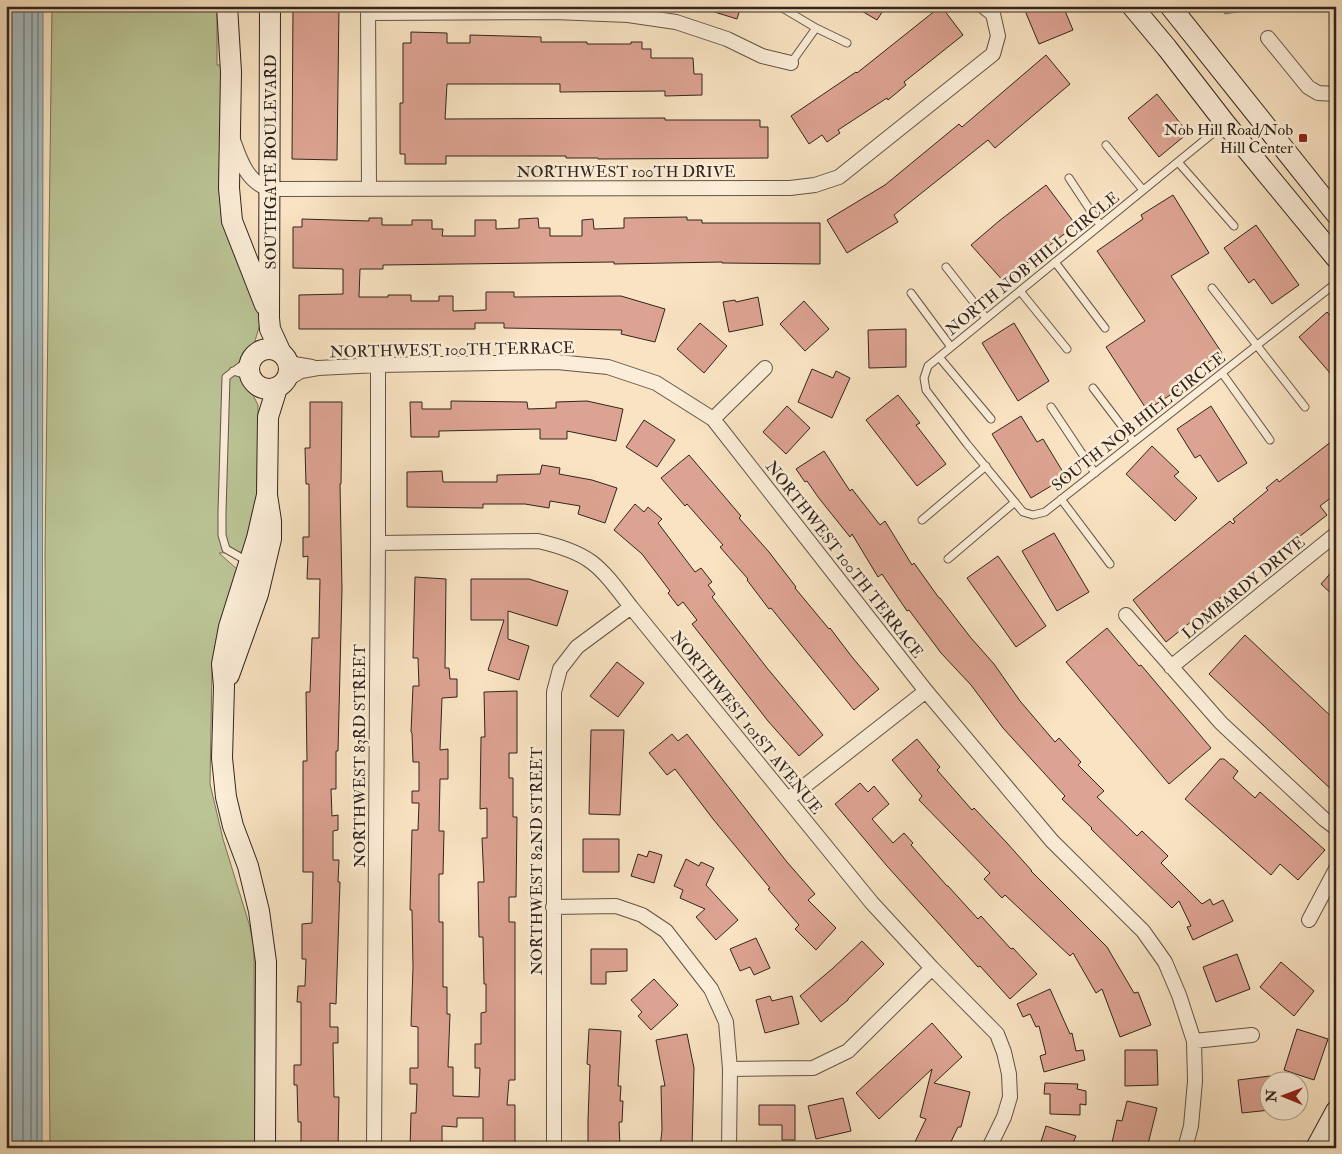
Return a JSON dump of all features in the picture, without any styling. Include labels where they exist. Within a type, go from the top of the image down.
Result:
[{"type":"street","name":"SOUTHGATE BOULEVARD","points":[[227,6],[231,72],[229,188],[232,221],[270,324]]},
{"type":"street","name":"SOUTHGATE BOULEVARD","points":[[224,686],[252,611],[270,538],[271,522],[267,495],[268,416],[265,369],[270,324],[270,6]]},
{"type":"street","name":"NORTHWEST 100TH DRIVE","points":[[269,189],[790,188],[815,185],[839,177],[993,54],[998,36],[993,14],[983,6]]},
{"type":"street","points":[[1132,6],[1336,258]]},
{"type":"street","points":[[1170,6],[1336,214]]},
{"type":"street","points":[[369,188],[368,9],[628,15],[676,22],[727,39],[762,56],[791,63]]},
{"type":"street","points":[[1268,38],[1308,87],[1318,93],[1334,96]]},
{"type":"street","points":[[230,131],[241,162],[260,186],[269,189]]},
{"type":"street","name":"NORTHWEST 100TH TERRACE","points":[[265,369],[301,371],[318,368],[378,365],[557,362],[608,367],[656,383],[713,419],[926,691],[1052,841],[1143,931],[1165,962],[1179,995],[1194,1041],[1195,1081],[1191,1126],[1185,1148]]},
{"type":"street","name":"NORTHWEST 83RD STREET","points":[[374,1148],[378,365]]},
{"type":"street","points":[[713,419],[765,368]]},
{"type":"street","name":"SOUTHGATE BOULEVARD","points":[[265,1148],[266,962],[259,910],[248,866],[233,826],[226,797],[222,758],[224,686],[222,664],[267,495]]},
{"type":"street","name":"LOMBARDY DRIVE","points":[[1172,667],[1336,534]]},
{"type":"street","name":"NORTHWEST 101ST AVENUE","points":[[378,543],[538,541],[564,546],[588,558],[606,574],[630,607],[872,903],[996,1034],[1004,1052],[1009,1074],[1010,1097],[1004,1117],[989,1148]]},
{"type":"street","name":"NORTHWEST 82ND STREET","points":[[554,1148],[554,692],[560,669],[577,646],[630,607]]},
{"type":"street","points":[[1126,615],[1221,724],[1336,828]]},
{"type":"street","points":[[788,799],[926,691]]},
{"type":"street","points":[[1309,920],[1336,869]]},
{"type":"street","points":[[554,907],[616,906],[642,915],[666,931],[711,989],[726,1022],[730,1069],[729,1148]]},
{"type":"street","points":[[730,1069],[813,1068],[848,1051],[932,968]]},
{"type":"street","points":[[1194,1041],[1252,1035]]},
{"type":"street","points":[[1316,1148],[1336,1111]]},
{"type":"lane","points":[[778,6],[847,43]]},
{"type":"lane","points":[[791,63],[816,28]]},
{"type":"lane","name":"NORTH NOB HILL CIRCLE","points":[[967,444],[926,390],[924,378],[928,366],[1226,123]]},
{"type":"lane","points":[[1106,145],[1144,190]]},
{"type":"lane","points":[[1178,162],[1234,226]]},
{"type":"lane","points":[[1069,178],[1100,225]]},
{"type":"lane","points":[[1056,262],[1104,328]]},
{"type":"lane","points":[[946,267],[986,318]]},
{"type":"lane","name":"SOUTH NOB HILL CIRCLE","points":[[967,444],[1023,512],[1033,515],[1045,512],[1336,283]]},
{"type":"lane","points":[[1212,288],[1305,407]]},
{"type":"lane","points":[[1020,291],[1067,349]]},
{"type":"lane","points":[[910,292],[951,347]]},
{"type":"lane","points":[[940,357],[991,420]]},
{"type":"lane","points":[[250,563],[226,549],[222,535],[226,377],[265,369]]},
{"type":"lane","points":[[1222,373],[1270,440]]},
{"type":"lane","points":[[1093,388],[1134,442]]},
{"type":"lane","points":[[1051,407],[1095,473]]},
{"type":"lane","points":[[922,520],[986,466]]},
{"type":"lane","points":[[1061,499],[1110,564]]},
{"type":"lane","points":[[948,559],[1016,502]]},
{"type":"green space","points":[[52,6],[217,6],[217,65],[225,65],[225,185],[259,300],[260,324],[255,341],[244,357],[245,379],[258,405],[257,500],[243,552],[219,553],[238,570],[212,669],[210,784],[223,839],[250,927],[254,949],[255,1148],[50,1148],[45,553]]},
{"type":"water","points":[[6,6],[43,6],[42,1148],[6,1148]]},
{"type":"water","points":[[1219,6],[1271,6],[1225,14]]},
{"type":"building","points":[[293,6],[339,6],[337,160],[292,159]]},
{"type":"building","points":[[705,6],[741,6],[737,19],[705,9]]},
{"type":"building","points":[[853,6],[886,6],[877,20]]},
{"type":"building","points":[[941,6],[963,35],[904,82],[906,85],[888,100],[887,98],[838,130],[840,133],[827,142],[822,135],[809,144],[791,116],[857,73]]},
{"type":"building","points":[[1023,6],[1063,6],[1073,30],[1039,44]]},
{"type":"building","points":[[411,32],[447,33],[447,43],[470,43],[470,35],[541,37],[541,42],[587,42],[587,44],[631,44],[631,42],[642,42],[642,49],[651,49],[651,58],[693,58],[694,74],[702,74],[702,95],[665,96],[665,91],[560,92],[560,84],[447,84],[445,119],[665,118],[665,120],[760,120],[760,127],[768,127],[768,158],[598,159],[566,158],[566,156],[446,156],[446,164],[405,164],[405,154],[400,154],[400,103],[403,103],[403,43],[411,43]]},
{"type":"building","points":[[1046,55],[1070,84],[995,148],[988,140],[894,215],[898,222],[847,253],[827,220],[885,185],[959,124],[962,127]]},
{"type":"building","points":[[1157,94],[1188,133],[1159,157],[1128,118]]},
{"type":"building","points":[[1046,185],[1076,225],[1045,247],[1005,283],[971,245]]},
{"type":"building","points":[[1173,195],[1209,253],[1171,276],[1222,353],[1175,385],[1178,390],[1147,410],[1106,347],[1145,321],[1097,251],[1143,219],[1141,215]]},
{"type":"building","points":[[687,217],[687,220],[702,220],[702,223],[820,223],[820,264],[722,262],[614,264],[614,262],[383,265],[383,269],[360,269],[359,297],[411,295],[411,301],[439,301],[439,296],[453,296],[453,311],[486,310],[486,292],[514,292],[514,297],[621,296],[665,309],[655,342],[621,334],[622,330],[504,328],[504,323],[475,323],[475,329],[299,329],[299,295],[343,294],[343,269],[293,268],[293,227],[302,227],[302,219],[369,221],[369,218],[382,218],[382,225],[412,225],[412,220],[432,220],[432,229],[443,229],[442,236],[475,236],[475,220],[496,220],[496,229],[519,228],[519,219],[538,218],[539,228],[550,228],[550,236],[582,236],[582,220],[593,219],[594,229],[624,228],[624,218]]},
{"type":"building","points":[[1256,225],[1299,285],[1272,304],[1254,279],[1249,283],[1224,248]]},
{"type":"building","points":[[758,297],[763,325],[729,332],[723,302],[735,300],[736,302]]},
{"type":"building","points":[[804,301],[829,329],[805,351],[780,324]]},
{"type":"building","points":[[1327,312],[1336,322],[1336,380],[1299,337]]},
{"type":"building","points":[[700,323],[727,346],[704,373],[677,349]]},
{"type":"building","points":[[1014,323],[1049,381],[1018,401],[982,343]]},
{"type":"building","points":[[906,329],[906,367],[869,368],[868,330]]},
{"type":"building","points":[[812,369],[833,378],[836,371],[850,378],[832,418],[798,402]]},
{"type":"building","points":[[898,395],[920,423],[916,425],[946,464],[917,486],[866,420]]},
{"type":"building","points":[[451,401],[527,402],[528,409],[556,408],[556,402],[587,401],[623,409],[616,441],[567,431],[567,439],[540,439],[540,429],[439,431],[439,437],[411,437],[410,402],[422,402],[422,409],[451,409]]},
{"type":"building","points":[[310,402],[342,402],[340,484],[342,589],[338,751],[336,751],[336,789],[331,789],[332,816],[338,815],[338,830],[333,831],[333,860],[339,860],[338,882],[340,882],[336,1004],[330,1003],[330,1027],[338,1027],[338,1043],[333,1043],[334,1097],[339,1097],[338,1148],[301,1148],[301,1122],[298,1122],[297,1085],[294,1085],[294,1065],[301,1065],[301,1002],[297,1002],[298,986],[305,986],[306,959],[302,959],[302,924],[312,923],[313,872],[303,872],[303,761],[307,761],[306,692],[310,692],[312,638],[319,638],[320,579],[307,579],[308,556],[303,557],[303,537],[309,537],[309,484],[306,484],[305,448],[310,448]]},
{"type":"building","points":[[787,406],[810,428],[786,454],[763,432]]},
{"type":"building","points":[[1211,406],[1247,463],[1218,482],[1200,455],[1195,458],[1177,429]]},
{"type":"building","points":[[1021,416],[1037,442],[1043,439],[1066,477],[1031,498],[992,434]]},
{"type":"building","points":[[644,420],[675,440],[657,467],[626,447]]},
{"type":"building","points":[[1336,438],[1336,494],[1320,506],[1327,515],[1266,561],[1166,642],[1133,600],[1230,521],[1233,524],[1235,522],[1233,519],[1268,490],[1266,488],[1277,479],[1279,482]]},
{"type":"building","points":[[1152,446],[1179,472],[1174,476],[1197,498],[1175,521],[1126,474]]},
{"type":"building","points":[[824,451],[850,491],[852,489],[880,525],[885,521],[912,565],[914,563],[939,598],[994,664],[1020,701],[1055,742],[1059,738],[1081,762],[1078,765],[1104,791],[1097,797],[1137,836],[1142,831],[1168,856],[1161,863],[1202,904],[1210,899],[1213,905],[1223,900],[1233,921],[1193,940],[1187,927],[1191,926],[1179,901],[1172,908],[1062,799],[1065,796],[1003,728],[971,685],[941,653],[909,610],[907,611],[882,574],[878,577],[852,534],[850,537],[796,469]]},
{"type":"building","points":[[689,455],[741,516],[739,518],[769,552],[795,588],[879,689],[854,710],[771,608],[769,609],[748,579],[720,547],[723,545],[661,478]]},
{"type":"building","points":[[542,465],[560,468],[559,474],[592,480],[617,488],[605,523],[578,514],[580,506],[550,501],[549,508],[525,504],[483,504],[483,508],[407,507],[407,472],[442,471],[443,482],[497,482],[497,475],[540,474]]},
{"type":"building","points":[[635,504],[644,512],[648,507],[662,519],[658,523],[695,572],[701,568],[712,582],[708,585],[715,594],[712,597],[767,668],[823,735],[799,756],[768,721],[692,624],[697,620],[683,602],[678,606],[668,593],[670,591],[642,554],[614,530]]},
{"type":"building","points":[[1054,533],[1089,592],[1057,611],[1022,551]]},
{"type":"building","points":[[998,556],[1046,626],[1016,647],[967,578]]},
{"type":"building","points":[[1336,567],[1336,598],[1321,584]]},
{"type":"building","points":[[415,577],[446,579],[445,668],[449,668],[450,679],[457,679],[457,697],[442,698],[440,750],[448,749],[448,779],[440,779],[439,831],[444,831],[443,874],[439,874],[439,922],[443,922],[443,987],[447,987],[447,1014],[450,1014],[448,1067],[453,1067],[453,1096],[479,1097],[480,1068],[475,1068],[475,1044],[481,1044],[481,1013],[486,1012],[483,937],[479,937],[478,882],[484,882],[482,838],[487,838],[487,808],[480,809],[481,737],[485,737],[484,692],[517,691],[517,753],[509,753],[509,778],[513,778],[513,817],[517,817],[516,897],[509,897],[509,922],[515,922],[515,1080],[509,1080],[507,1105],[515,1105],[515,1148],[483,1148],[483,1118],[457,1118],[457,1127],[442,1126],[442,1148],[410,1148],[411,1113],[416,1113],[417,1084],[410,1084],[410,1068],[418,1068],[418,1027],[411,1026],[413,967],[412,910],[410,910],[412,830],[418,830],[419,803],[412,803],[412,791],[419,791],[419,762],[413,762],[411,732],[413,686],[419,686],[418,658],[413,658]]},
{"type":"building","points":[[471,579],[529,579],[568,591],[557,626],[508,611],[508,639],[529,646],[519,680],[488,670],[504,620],[471,620]]},
{"type":"building","points":[[1107,628],[1211,748],[1169,784],[1066,662]]},
{"type":"building","points":[[1245,635],[1336,721],[1336,794],[1209,674]]},
{"type":"building","points":[[617,662],[644,683],[618,717],[590,696]]},
{"type":"building","points":[[591,730],[624,730],[620,815],[589,814]]},
{"type":"building","points":[[672,734],[678,741],[687,734],[787,862],[815,894],[808,900],[836,928],[816,950],[795,929],[799,925],[768,889],[770,888],[675,769],[667,775],[649,753]]},
{"type":"building","points":[[917,739],[940,767],[937,770],[972,810],[974,808],[1031,871],[1107,947],[1134,993],[1138,992],[1151,1025],[1120,1037],[1102,989],[1096,993],[1073,953],[1070,956],[1005,895],[1002,898],[984,879],[990,873],[919,800],[922,796],[892,760]]},
{"type":"building","points":[[1220,759],[1224,759],[1238,771],[1233,778],[1255,798],[1260,792],[1325,850],[1298,880],[1280,864],[1271,875],[1185,799]]},
{"type":"building","points":[[860,783],[868,792],[874,786],[889,804],[872,819],[893,843],[904,833],[913,843],[911,845],[978,919],[981,916],[1037,974],[1010,999],[980,966],[978,967],[887,866],[835,804]]},
{"type":"building","points":[[583,839],[619,839],[619,872],[583,872]]},
{"type":"building","points":[[649,851],[662,855],[654,883],[631,876],[638,854],[647,857]]},
{"type":"building","points":[[686,859],[699,866],[701,862],[714,868],[706,885],[738,920],[716,940],[696,917],[705,909],[680,898],[683,890],[674,886]]},
{"type":"building","points":[[756,938],[770,968],[754,975],[750,967],[740,971],[730,949]]},
{"type":"building","points":[[862,941],[884,964],[848,1000],[821,1022],[800,996]]},
{"type":"building","points":[[591,949],[627,949],[627,971],[606,972],[606,984],[591,984]]},
{"type":"building","points":[[1237,954],[1250,989],[1216,1002],[1203,967]]},
{"type":"building","points":[[1281,962],[1314,991],[1294,1016],[1260,987]]},
{"type":"building","points":[[654,979],[678,1005],[651,1030],[638,1016],[642,1012],[631,1000]]},
{"type":"building","points":[[1050,989],[1070,1034],[1072,1033],[1076,1051],[1083,1050],[1085,1060],[1044,1072],[1040,1056],[1046,1054],[1039,1026],[1036,1027],[1030,1014],[1023,1017],[1017,1004]]},
{"type":"building","points":[[770,996],[772,1001],[792,996],[799,1024],[765,1033],[756,1000]]},
{"type":"building","points":[[932,1023],[962,1057],[934,1083],[970,1092],[961,1127],[958,1127],[948,1148],[912,1148],[926,1119],[920,1117],[932,1069],[879,1119],[856,1093]]},
{"type":"building","points":[[589,1029],[621,1031],[618,1086],[621,1086],[620,1101],[623,1101],[622,1122],[619,1122],[620,1148],[588,1148],[590,1065],[587,1064]]},
{"type":"building","points":[[1297,1029],[1328,1039],[1314,1080],[1310,1079],[1310,1072],[1290,1072],[1284,1070]]},
{"type":"building","points":[[687,1034],[694,1068],[692,1148],[660,1148],[662,1130],[661,1086],[665,1086],[656,1040]]},
{"type":"building","points":[[1125,1050],[1157,1050],[1158,1085],[1125,1086]]},
{"type":"building","points":[[1260,1077],[1260,1111],[1242,1113],[1238,1080]]},
{"type":"building","points":[[1045,1083],[1078,1084],[1077,1089],[1086,1091],[1086,1105],[1080,1104],[1080,1115],[1050,1114],[1050,1094],[1044,1094]]},
{"type":"building","points":[[843,1098],[851,1131],[816,1139],[808,1106]]},
{"type":"building","points":[[1127,1101],[1157,1108],[1147,1148],[1130,1148],[1112,1143],[1117,1120],[1122,1121]]},
{"type":"building","points":[[759,1105],[795,1105],[795,1140],[782,1140],[782,1125],[759,1125]]},
{"type":"building","points":[[1046,1126],[1076,1136],[1071,1148],[1039,1148]]},
{"type":"place","name":"Nob Hill Road/Nob Hill Center","points":[[1303,138]]}]
